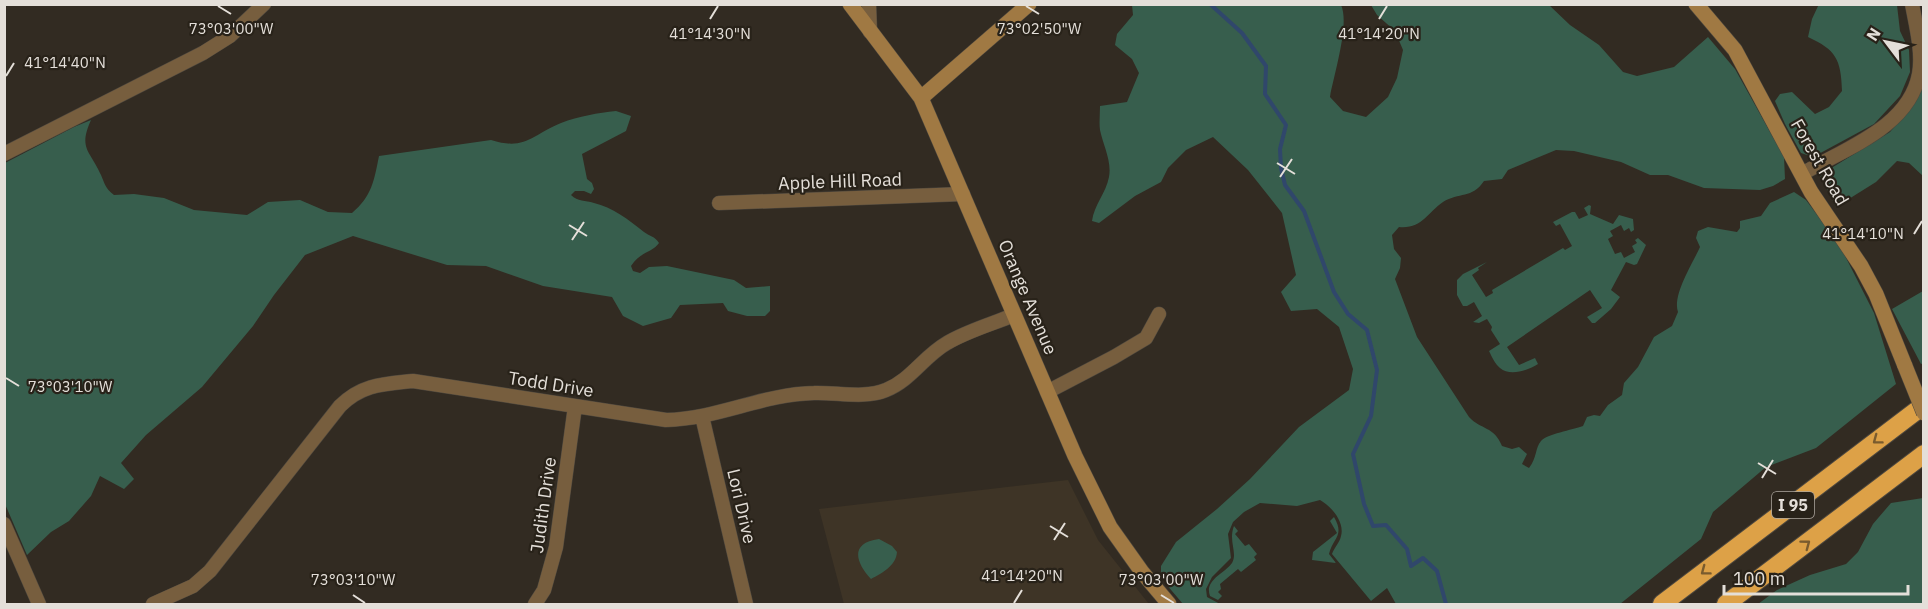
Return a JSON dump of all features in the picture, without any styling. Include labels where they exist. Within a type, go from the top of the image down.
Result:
[{"type":"highway","name":"I 95","points":[[1662,604],[1923,405]]},
{"type":"highway","name":"I 95","points":[[1726,604],[1923,454]]},
{"type":"main road","name":"Orange Avenue","points":[[850,4],[921,98],[1075,456],[1110,527],[1142,572],[1169,604]]},
{"type":"main road","points":[[921,98],[1029,4]]},
{"type":"main road","name":"Forest Road","points":[[1696,4],[1735,50],[1811,192],[1866,275],[1876,294],[1923,413]]},
{"type":"street","points":[[4,154],[203,53],[230,36],[264,4]]},
{"type":"street","points":[[870,4],[870,32]]},
{"type":"street","points":[[1802,174],[1882,129],[1906,102],[1917,84],[1920,73],[1912,4]]},
{"type":"street","name":"Apple Hill Road","points":[[719,204],[963,194]]},
{"type":"street","points":[[1047,392],[1146,338],[1159,314]]},
{"type":"street","name":"Todd Drive","points":[[153,604],[193,586],[210,571],[340,406],[356,392],[382,384],[413,381],[666,420],[702,416],[780,397],[812,393],[873,394],[884,391],[908,378],[948,343],[1014,315]]},
{"type":"street","name":"Judith Drive","points":[[535,604],[544,590],[556,547],[575,406]]},
{"type":"street","name":"Lori Drive","points":[[702,416],[746,604]]},
{"type":"street","points":[[4,524],[39,604]]},
{"type":"shaded area","points":[[1068,480],[1098,540],[1149,604],[844,604],[819,509]]},
{"type":"green space","points":[[1819,4],[1897,5],[1900,31],[1909,50],[1910,72],[1900,96],[1874,124],[1813,157],[1801,153],[1775,101],[1780,94],[1792,92],[1815,114],[1829,107],[1842,91],[1840,71],[1835,57],[1825,46],[1808,37],[1812,19]]},
{"type":"green space","points":[[1132,5],[1341,5],[1343,36],[1330,97],[1343,111],[1366,117],[1388,97],[1397,78],[1403,50],[1395,31],[1377,15],[1371,5],[1549,5],[1570,25],[1599,45],[1623,72],[1637,76],[1674,67],[1708,37],[1735,69],[1784,157],[1785,179],[1760,190],[1704,188],[1668,175],[1650,175],[1621,162],[1574,151],[1556,150],[1508,170],[1502,179],[1484,181],[1470,193],[1443,202],[1419,223],[1399,227],[1392,235],[1394,249],[1401,258],[1395,279],[1417,337],[1469,417],[1491,431],[1502,446],[1512,449],[1519,447],[1527,454],[1522,464],[1529,468],[1541,441],[1554,434],[1583,426],[1587,417],[1600,416],[1608,405],[1622,395],[1624,383],[1638,367],[1654,337],[1672,326],[1678,312],[1680,288],[1700,247],[1696,238],[1698,231],[1708,227],[1737,232],[1740,228],[1740,221],[1761,216],[1770,203],[1794,192],[1806,200],[1839,244],[1874,313],[1896,384],[1816,448],[1766,467],[1713,512],[1701,539],[1620,604],[1396,604],[1387,588],[1371,601],[1332,554],[1340,538],[1341,525],[1333,510],[1320,500],[1297,506],[1260,503],[1244,512],[1233,522],[1228,534],[1231,558],[1212,577],[1206,589],[1207,597],[1220,604],[1183,604],[1166,584],[1170,580],[1161,572],[1161,566],[1176,542],[1250,479],[1299,427],[1349,390],[1353,369],[1339,327],[1317,309],[1291,311],[1281,292],[1296,275],[1282,213],[1248,170],[1213,137],[1186,150],[1168,168],[1161,182],[1135,196],[1099,223],[1092,221],[1110,171],[1100,130],[1100,106],[1127,102],[1139,73],[1132,59],[1115,45],[1117,34],[1133,15]]},
{"type":"green space","points":[[1923,83],[1923,176],[1909,163],[1897,161],[1876,182],[1836,207],[1820,175],[1890,132],[1912,106]]},
{"type":"green space","points":[[616,111],[631,116],[626,131],[582,154],[587,179],[592,183],[594,189],[591,194],[575,191],[571,195],[579,200],[601,205],[614,211],[654,237],[659,243],[635,261],[631,266],[633,271],[640,273],[649,267],[667,266],[734,280],[746,288],[770,286],[770,311],[765,316],[747,316],[728,311],[723,303],[680,305],[671,318],[643,326],[623,316],[612,297],[543,286],[486,266],[447,265],[353,236],[305,255],[253,326],[202,387],[146,435],[121,463],[134,479],[124,489],[100,476],[91,496],[69,521],[51,532],[27,555],[5,504],[5,163],[91,120],[86,137],[87,149],[106,186],[114,195],[134,194],[164,198],[194,210],[247,215],[268,202],[300,200],[328,212],[352,213],[368,194],[374,181],[379,156],[491,140],[512,144],[520,143],[568,121]]},
{"type":"green space","points":[[1591,206],[1590,214],[1613,224],[1619,215],[1633,219],[1634,230],[1631,232],[1629,228],[1624,231],[1621,225],[1610,231],[1613,236],[1608,239],[1615,254],[1621,252],[1624,258],[1635,252],[1632,246],[1637,243],[1635,240],[1638,238],[1646,245],[1637,264],[1626,262],[1611,290],[1620,297],[1611,309],[1595,323],[1587,317],[1602,308],[1590,290],[1507,347],[1519,365],[1535,358],[1538,364],[1519,372],[1504,371],[1489,351],[1500,344],[1491,330],[1492,327],[1487,319],[1479,323],[1473,322],[1482,316],[1474,302],[1463,306],[1457,295],[1457,280],[1463,274],[1487,262],[1472,275],[1486,297],[1493,293],[1492,290],[1563,248],[1565,250],[1572,246],[1560,224],[1556,226],[1553,222],[1572,212],[1575,212],[1579,219],[1588,215],[1584,208]]},
{"type":"green space","points":[[1923,291],[1924,363],[1921,364],[1892,309]]},
{"type":"green space","points":[[1923,498],[1923,604],[1758,604],[1777,590],[1810,575],[1846,564],[1858,552],[1873,524],[1891,503]]},
{"type":"green space","points":[[1334,517],[1338,533],[1329,554],[1336,563],[1312,560],[1313,552],[1337,533],[1330,521]]},
{"type":"green space","points":[[1234,526],[1238,531],[1235,534],[1245,546],[1249,544],[1257,554],[1254,557],[1256,560],[1241,572],[1238,569],[1220,584],[1221,589],[1218,592],[1222,596],[1218,600],[1210,596],[1209,590],[1212,581],[1229,567],[1234,559],[1232,531]]},
{"type":"green space","points":[[879,539],[892,546],[897,552],[896,557],[888,568],[871,579],[859,560],[859,549],[869,541]]},
{"type":"waterway","points":[[1210,4],[1242,33],[1266,66],[1265,94],[1286,125],[1280,149],[1285,185],[1304,211],[1334,292],[1348,314],[1367,330],[1377,370],[1371,416],[1353,454],[1364,504],[1373,526],[1386,525],[1407,549],[1411,566],[1423,558],[1437,571],[1446,604]]}]
